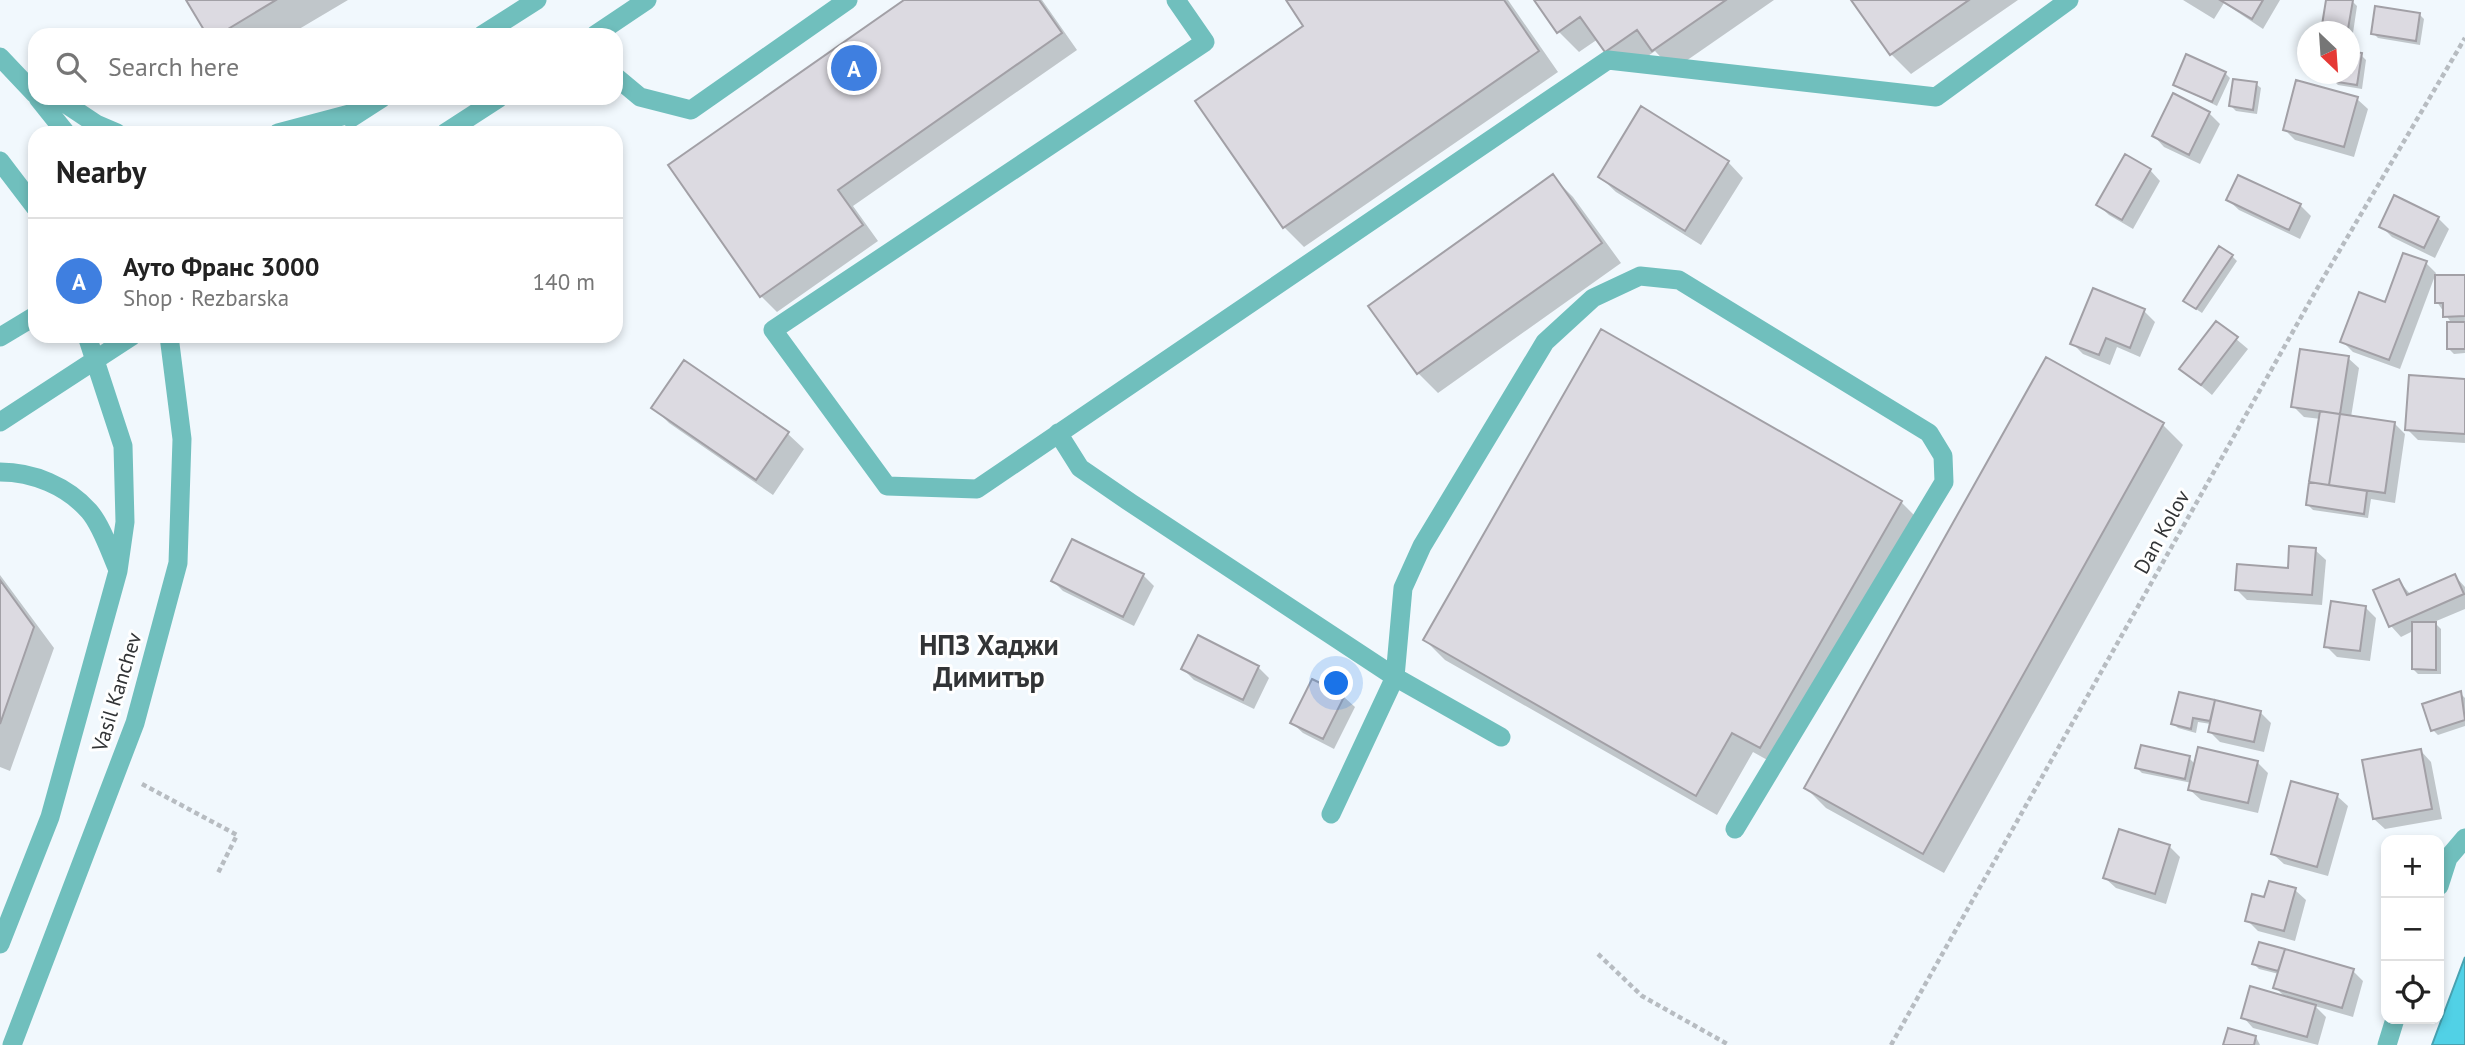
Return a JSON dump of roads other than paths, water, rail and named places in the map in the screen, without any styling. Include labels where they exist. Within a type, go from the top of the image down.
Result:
[{"type":"street","points":[[493,28],[537,0]]},
{"type":"street","points":[[605,28],[647,0]]},
{"type":"street","points":[[623,83],[640,97],[691,110],[848,0]]},
{"type":"street","points":[[1176,0],[1205,41],[773,330],[887,486],[977,489],[1608,60],[1936,97],[2068,0]]},
{"type":"street","points":[[0,57],[28,78]]},
{"type":"street","points":[[18,72],[28,85]]},
{"type":"street","points":[[44,105],[60,126]]},
{"type":"street","points":[[68,105],[101,126]]},
{"type":"street","points":[[338,126],[371,105]]},
{"type":"street","points":[[456,126],[488,105]]},
{"type":"street","points":[[304,126],[361,111]]},
{"type":"street","points":[[0,161],[28,198]]},
{"type":"street","points":[[1331,814],[1395,677],[1403,588],[1422,546],[1545,342],[1593,298],[1640,276],[1679,280],[1929,433],[1943,456],[1944,482],[1735,829]]},
{"type":"street","points":[[0,337],[28,320]]},
{"type":"street","name":"Vasil Kanchev","points":[[0,944],[50,817],[118,571],[125,522],[123,446],[91,343]]},
{"type":"street","points":[[0,422],[121,343]]},
{"type":"street","name":"Vasil Kanchev","points":[[12,1045],[135,723],[178,563],[182,439],[170,343]]},
{"type":"street","points":[[1058,433],[1080,468],[1395,677],[1501,737]]},
{"type":"street","points":[[0,472],[19,472],[45,480],[69,493],[90,512],[118,571]]},
{"type":"street","points":[[2444,870],[2448,858],[2465,838]]},
{"type":"street","points":[[2386,1045],[2393,1024]]},
{"type":"water","points":[[2465,957],[2465,1045],[2432,1045],[2440,1024],[2444,1024],[2444,1013]]},
{"type":"place","name":"Ауто Франс 3000","points":[[854,68]]},
{"type":"district","name":"НПЗ Хаджи Димитър","points":[[989,661]]}]
